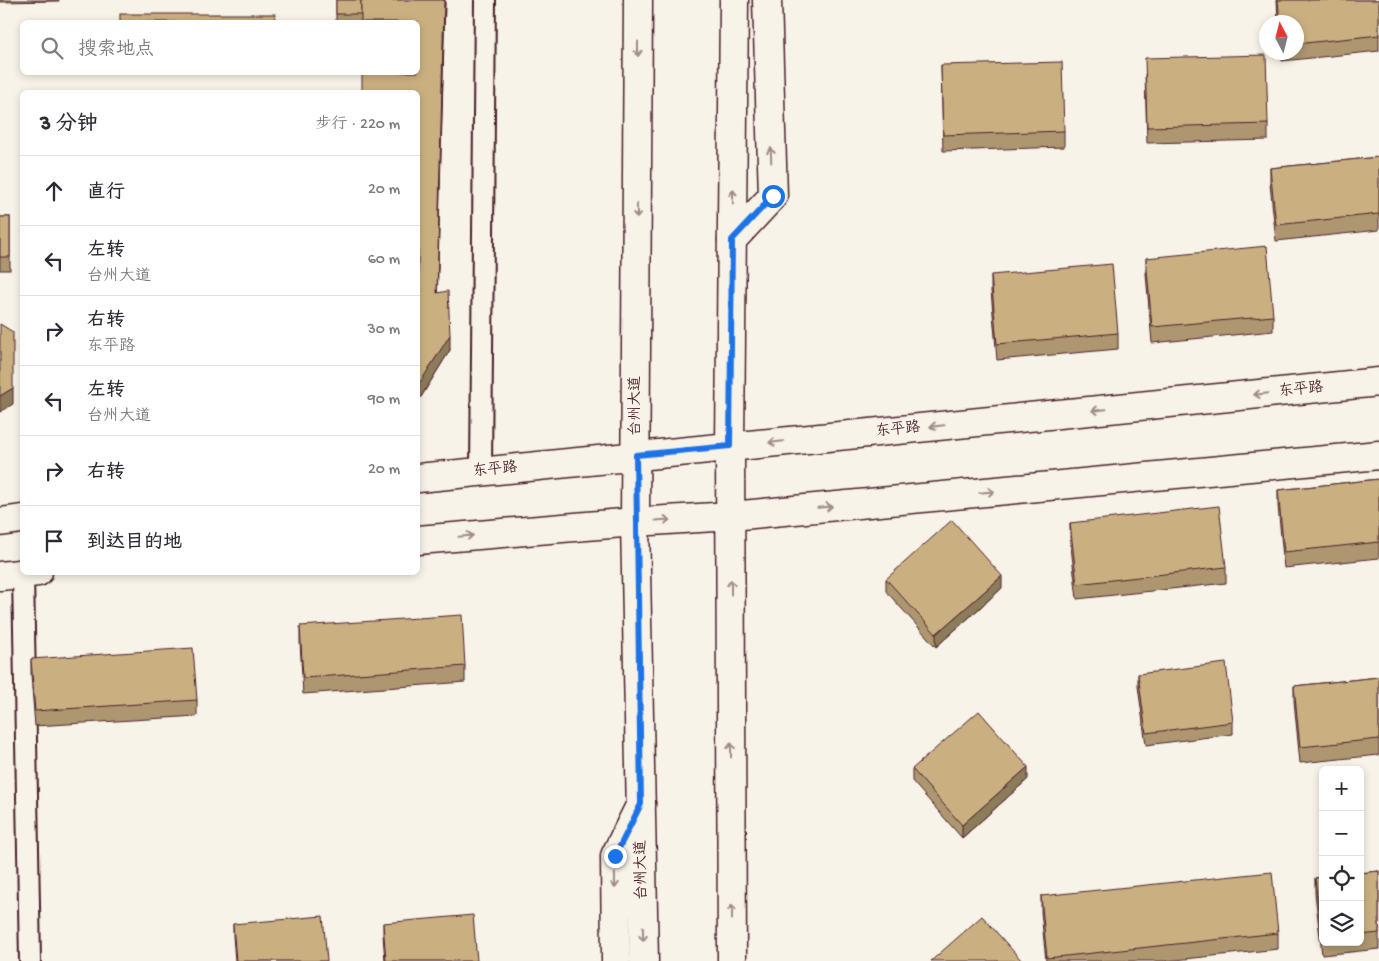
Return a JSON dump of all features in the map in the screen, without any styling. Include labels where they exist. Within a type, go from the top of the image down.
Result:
[{"type":"main road","name":"台州大道","points":[[638,0],[635,522],[644,961]]},
{"type":"main road","points":[[732,961],[730,446],[734,0]]},
{"type":"main road","points":[[732,240],[773,196],[767,0]]},
{"type":"main road","name":"东平路","points":[[420,478],[1379,382]]},
{"type":"main road","points":[[420,540],[731,516],[1379,455]]},
{"type":"main road","points":[[0,522],[20,519]]},
{"type":"main road","points":[[616,961],[615,856],[641,804]]},
{"type":"street","points":[[481,471],[484,0]]},
{"type":"street","points":[[20,575],[30,961]]},
{"type":"building","points":[[336,0],[361,0],[361,14],[336,14]]},
{"type":"building","points":[[361,0],[444,0],[437,293],[448,291],[450,335],[420,381],[420,90],[362,90],[362,75],[420,75],[420,20],[361,20]]},
{"type":"building","points":[[1278,0],[1379,0],[1379,35],[1304,43],[1304,15],[1279,15]]},
{"type":"building","points":[[120,14],[275,14],[275,20],[120,20]]},
{"type":"building","points":[[1259,55],[1259,60],[1266,60],[1268,124],[1147,127],[1145,58]]},
{"type":"building","points":[[1062,62],[1064,131],[943,135],[941,65]]},
{"type":"building","points":[[1379,157],[1379,214],[1276,225],[1270,168]]},
{"type":"building","points":[[0,217],[10,217],[10,257],[0,257]]},
{"type":"building","points":[[1267,246],[1273,316],[1152,327],[1146,258]]},
{"type":"building","points":[[1112,264],[1118,333],[997,344],[991,275]]},
{"type":"building","points":[[0,324],[13,332],[13,388],[0,396]]},
{"type":"building","points":[[1379,479],[1379,542],[1284,552],[1278,490]]},
{"type":"building","points":[[1219,506],[1226,567],[1077,584],[1070,523]]},
{"type":"building","points":[[952,520],[1002,576],[936,634],[886,579]]},
{"type":"building","points":[[462,615],[465,666],[303,678],[300,626]]},
{"type":"building","points":[[193,648],[197,700],[35,711],[31,659]]},
{"type":"building","points":[[1226,663],[1233,722],[1146,733],[1138,674]]},
{"type":"building","points":[[1379,677],[1379,739],[1300,747],[1294,686]]},
{"type":"building","points":[[979,711],[1028,767],[962,825],[912,769]]},
{"type":"building","points":[[1379,871],[1379,933],[1364,935],[1364,873]]},
{"type":"building","points":[[1272,872],[1278,933],[1047,958],[1041,896]]},
{"type":"building","points":[[1315,878],[1319,878],[1319,913]]},
{"type":"building","points":[[473,915],[477,961],[386,961],[383,923]]},
{"type":"building","points":[[323,916],[327,961],[236,961],[233,924]]},
{"type":"building","points":[[982,916],[1022,961],[931,961]]},
{"type":"route","points":[[615,856],[641,804],[635,522],[636,455],[730,446],[732,240],[773,196]]}]
